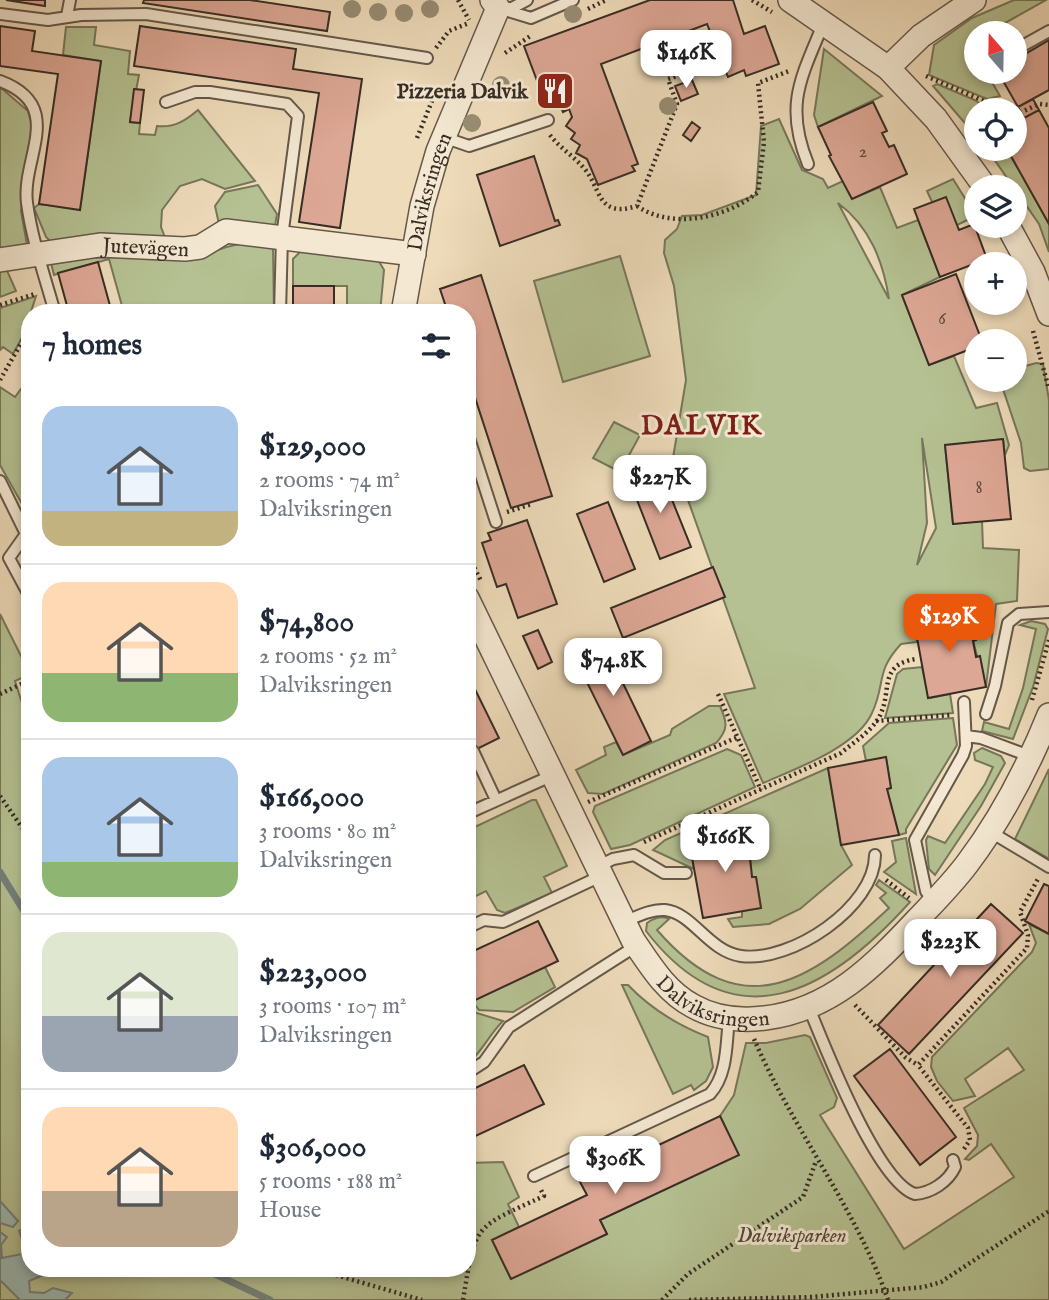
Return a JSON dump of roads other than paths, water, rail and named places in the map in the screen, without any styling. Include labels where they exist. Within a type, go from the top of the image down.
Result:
[{"type":"street","points":[[888,68],[920,36],[974,0]]},
{"type":"street","name":"Dalviksringen","points":[[405,304],[422,206],[443,137],[495,4]]},
{"type":"street","points":[[786,9],[824,22],[888,68],[936,119],[976,175]]},
{"type":"street","name":"Jutevägen","points":[[0,260],[100,245],[185,249],[200,247],[226,231],[414,254]]},
{"type":"street","points":[[1015,238],[1033,272],[1044,315]]},
{"type":"street","name":"Dalviksringen","points":[[476,617],[636,946],[666,987],[694,1007],[738,1019],[809,1009],[875,965],[967,865],[1032,757],[1048,720]]},
{"type":"lane","points":[[67,16],[70,0]]},
{"type":"lane","points":[[495,4],[512,8],[527,0]]},
{"type":"lane","points":[[495,4],[531,18],[573,0]]},
{"type":"lane","points":[[0,14],[48,20],[67,16],[146,14],[427,58]]},
{"type":"lane","points":[[808,164],[795,113],[796,93],[824,22]]},
{"type":"lane","points":[[1027,43],[1049,31]]},
{"type":"lane","points":[[0,81],[24,96],[38,122],[26,199],[53,304]]},
{"type":"lane","points":[[166,102],[195,92],[210,92],[280,103],[292,109],[300,123],[282,237],[280,304]]},
{"type":"lane","points":[[443,137],[469,146],[545,122]]},
{"type":"lane","points":[[476,460],[496,522]]},
{"type":"lane","points":[[0,481],[21,512]]},
{"type":"lane","points":[[21,541],[9,558],[21,579]]},
{"type":"lane","points":[[986,713],[995,686],[1008,623],[1019,614],[1049,612]]},
{"type":"lane","points":[[930,906],[915,839],[963,755],[966,736],[964,702]]},
{"type":"lane","points":[[966,736],[981,738],[1032,757]]},
{"type":"lane","points":[[476,757],[496,800]]},
{"type":"lane","points":[[476,810],[551,776]]},
{"type":"lane","points":[[989,831],[1047,866]]},
{"type":"lane","points":[[476,924],[484,920],[503,922],[599,872],[613,859],[629,855],[646,859],[670,875],[685,873]]},
{"type":"lane","points":[[624,922],[652,912],[674,912],[722,950],[740,956],[771,954],[810,938],[830,925],[866,889],[874,871],[875,855]]},
{"type":"lane","points":[[476,1067],[484,1062],[509,1027],[636,946]]},
{"type":"lane","points":[[809,1009],[851,1112],[901,1187],[915,1194],[928,1192],[951,1175],[955,1167],[953,1160]]},
{"type":"lane","points":[[534,1176],[710,1094],[718,1086],[738,1019]]},
{"type":"water","points":[[0,1201],[18,1221],[13,1227],[0,1223]]},
{"type":"water","points":[[0,1232],[7,1237],[1,1245],[2,1258],[21,1254],[21,1277],[39,1277],[29,1281],[30,1292],[44,1293],[53,1288],[72,1293],[65,1300],[20,1300],[0,1280]]},
{"type":"waterway","points":[[0,872],[21,906]]},
{"type":"waterway","points":[[221,1277],[270,1300]]},
{"type":"place","name":"Pizzeria Dalvik","points":[[555,91]]},
{"type":"district","name":"DALVIK","points":[[702,424]]},
{"type":"park label","name":"Dalviksparken","points":[[792,1235]]}]
